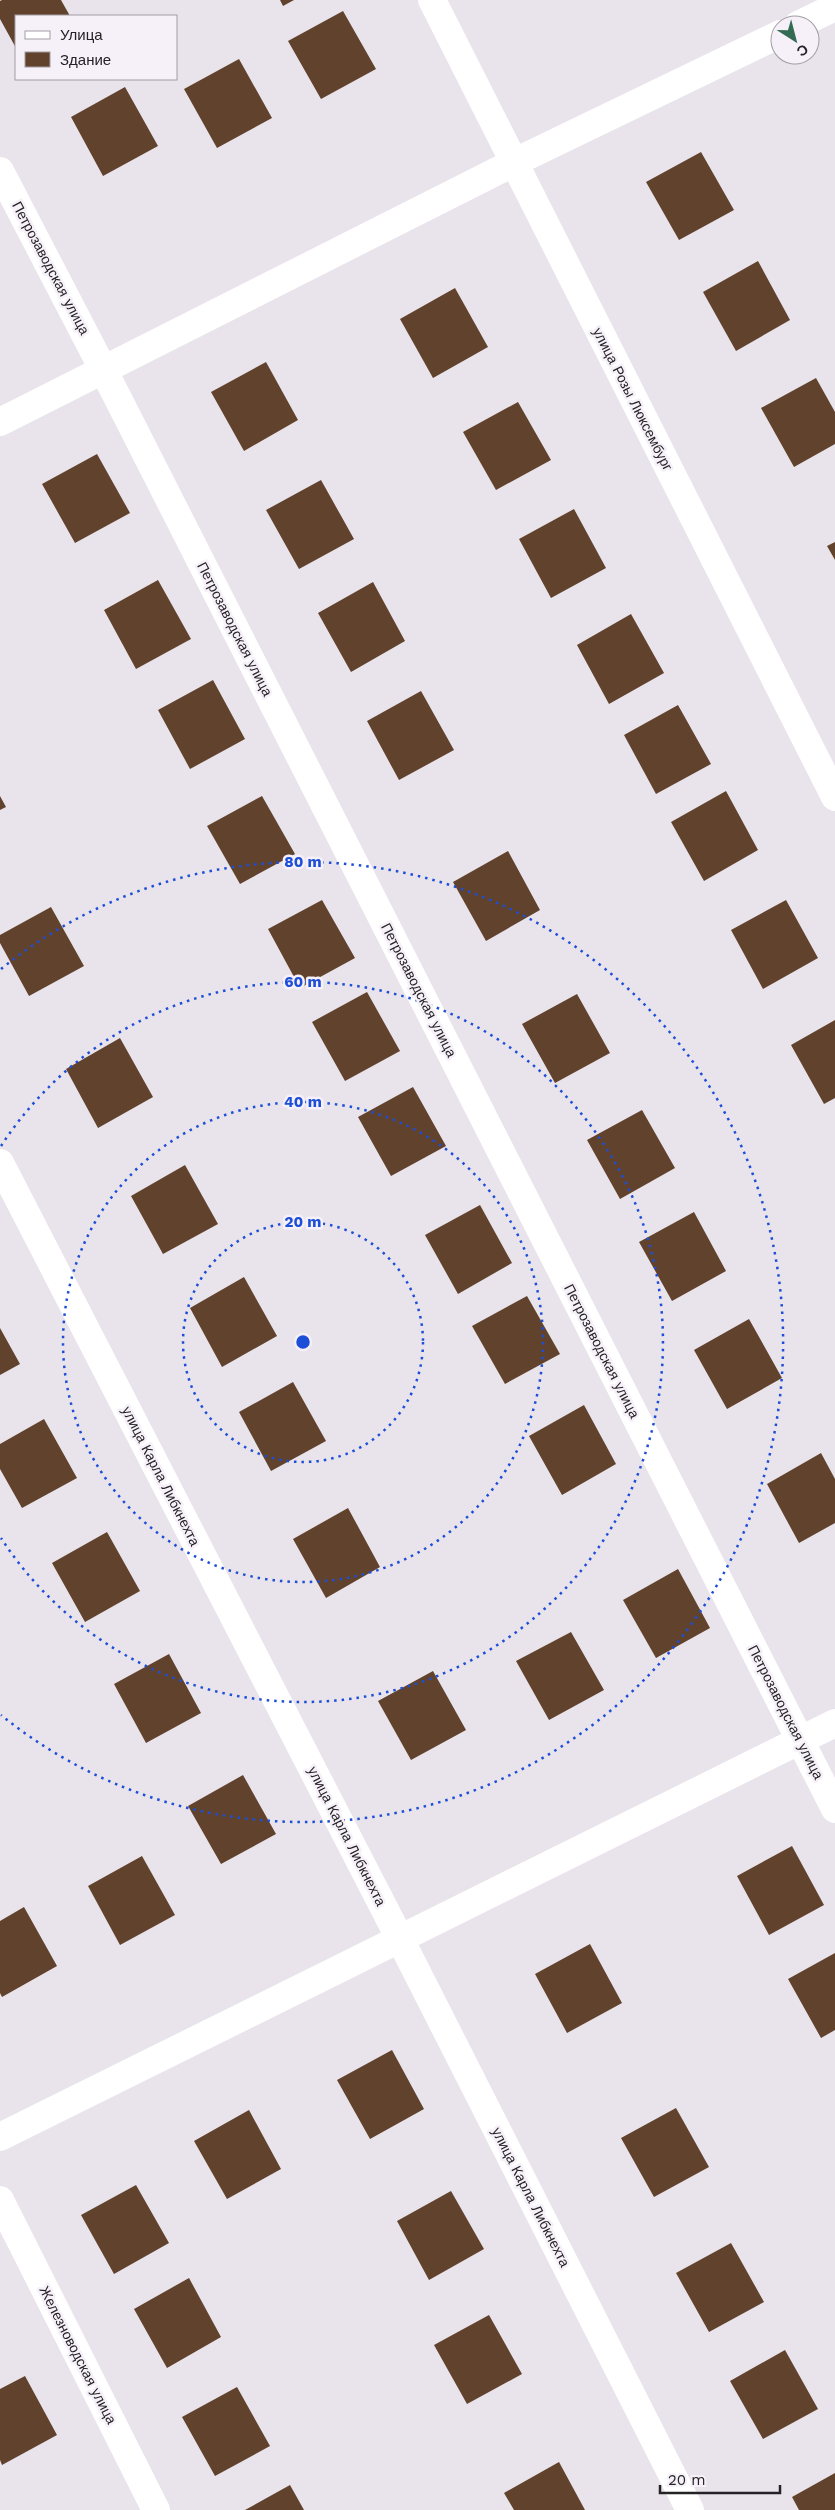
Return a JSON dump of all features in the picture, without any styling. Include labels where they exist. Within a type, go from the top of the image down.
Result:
[{"type":"street","name":"улица Розы Люксембург","points":[[432,0],[835,797]]},
{"type":"street","points":[[819,15],[835,7]]},
{"type":"street","points":[[0,422],[513,163],[770,39]]},
{"type":"street","name":"Петрозаводская улица","points":[[0,172],[104,371],[835,1809]]},
{"type":"street","name":"улица Карла Либкнехта","points":[[0,1163],[400,1938],[690,2510]]},
{"type":"street","points":[[0,2136],[835,1723]]},
{"type":"street","name":"Железноводская улица","points":[[0,2200],[156,2510]]},
{"type":"building","points":[[61,0],[69,15],[15,15],[15,46],[0,19],[0,1]]},
{"type":"building","points":[[280,0],[294,0],[283,6]]},
{"type":"building","points":[[343,11],[376,69],[321,99],[288,41]]},
{"type":"building","points":[[239,59],[272,118],[217,148],[184,89]]},
{"type":"building","points":[[125,87],[158,146],[103,176],[71,117]]},
{"type":"building","points":[[701,152],[734,210],[679,240],[646,182]]},
{"type":"building","points":[[758,261],[790,320],[736,351],[703,292]]},
{"type":"building","points":[[455,288],[488,347],[433,378],[400,319]]},
{"type":"building","points":[[266,362],[298,420],[244,451],[211,392]]},
{"type":"building","points":[[816,378],[835,412],[835,444],[794,467],[761,408]]},
{"type":"building","points":[[518,402],[551,460],[496,490],[463,432]]},
{"type":"building","points":[[97,454],[130,513],[75,543],[42,484]]},
{"type":"building","points":[[321,480],[354,539],[299,569],[266,510]]},
{"type":"building","points":[[574,509],[606,568],[551,598],[519,539]]},
{"type":"building","points":[[835,542],[835,560],[827,546]]},
{"type":"building","points":[[158,580],[191,639],[136,669],[104,610]]},
{"type":"building","points":[[373,582],[405,641],[351,672],[318,613]]},
{"type":"building","points":[[631,614],[664,673],[609,704],[577,645]]},
{"type":"building","points":[[213,680],[245,739],[190,769],[158,710]]},
{"type":"building","points":[[421,691],[454,750],[399,780],[367,721]]},
{"type":"building","points":[[678,705],[711,764],[656,794],[624,735]]},
{"type":"building","points":[[726,791],[758,850],[704,881],[671,822]]},
{"type":"building","points":[[0,796],[6,807],[0,810]]},
{"type":"building","points":[[262,796],[295,854],[240,884],[207,826]]},
{"type":"building","points":[[508,851],[540,910],[486,941],[453,882]]},
{"type":"building","points":[[322,900],[355,958],[300,988],[268,929]]},
{"type":"building","points":[[786,900],[818,958],[763,989],[731,930]]},
{"type":"building","points":[[51,907],[84,966],[29,996],[0,943],[0,935]]},
{"type":"building","points":[[367,992],[400,1051],[345,1081],[312,1022]]},
{"type":"building","points":[[577,994],[610,1053],[555,1083],[522,1024]]},
{"type":"building","points":[[835,1020],[835,1098],[824,1104],[791,1045]]},
{"type":"building","points":[[120,1038],[153,1097],[98,1128],[66,1069]]},
{"type":"building","points":[[413,1087],[446,1146],[391,1176],[358,1117]]},
{"type":"building","points":[[642,1110],[675,1168],[620,1199],[587,1140]]},
{"type":"building","points":[[185,1165],[218,1224],[163,1254],[131,1196]]},
{"type":"building","points":[[480,1205],[512,1263],[458,1294],[425,1235]]},
{"type":"building","points":[[694,1212],[726,1271],[672,1301],[639,1242]]},
{"type":"building","points":[[244,1277],[277,1336],[222,1367],[190,1308]]},
{"type":"building","points":[[527,1296],[560,1354],[505,1384],[472,1326]]},
{"type":"building","points":[[749,1319],[782,1378],[727,1409],[694,1350]]},
{"type":"building","points":[[0,1328],[20,1364],[0,1375]]},
{"type":"building","points":[[293,1382],[326,1441],[271,1471],[239,1412]]},
{"type":"building","points":[[584,1405],[616,1464],[562,1495],[529,1436]]},
{"type":"building","points":[[44,1419],[77,1478],[22,1508],[0,1469],[0,1444]]},
{"type":"building","points":[[821,1453],[835,1479],[835,1523],[799,1543],[767,1484]]},
{"type":"building","points":[[348,1508],[380,1567],[326,1598],[293,1539]]},
{"type":"building","points":[[107,1532],[140,1591],[85,1622],[52,1563]]},
{"type":"building","points":[[678,1569],[710,1628],[656,1658],[623,1600]]},
{"type":"building","points":[[571,1632],[604,1690],[549,1720],[516,1661]]},
{"type":"building","points":[[169,1654],[201,1713],[146,1743],[114,1684]]},
{"type":"building","points":[[433,1671],[466,1730],[411,1760],[378,1701]]},
{"type":"building","points":[[243,1775],[276,1834],[221,1864],[188,1806]]},
{"type":"building","points":[[792,1846],[824,1905],[769,1935],[737,1876]]},
{"type":"building","points":[[142,1856],[175,1915],[120,1945],[88,1886]]},
{"type":"building","points":[[24,1907],[57,1966],[2,1997],[0,1993],[0,1921]]},
{"type":"building","points":[[590,1944],[622,2003],[567,2033],[535,1974]]},
{"type":"building","points":[[835,1953],[835,2030],[821,2038],[788,1979]]},
{"type":"building","points":[[392,2050],[424,2109],[370,2139],[337,2080]]},
{"type":"building","points":[[676,2108],[709,2167],[654,2197],[621,2138]]},
{"type":"building","points":[[249,2110],[281,2169],[227,2199],[194,2141]]},
{"type":"building","points":[[136,2185],[169,2243],[114,2274],[81,2215]]},
{"type":"building","points":[[451,2191],[484,2249],[429,2280],[397,2221]]},
{"type":"building","points":[[731,2243],[764,2302],[709,2332],[676,2273]]},
{"type":"building","points":[[189,2278],[221,2337],[167,2368],[134,2309]]},
{"type":"building","points":[[489,2315],[522,2374],[467,2404],[434,2345]]},
{"type":"building","points":[[785,2350],[818,2409],[763,2439],[730,2381]]},
{"type":"building","points":[[25,2376],[57,2435],[2,2465],[0,2460],[0,2389]]},
{"type":"building","points":[[237,2387],[270,2446],[215,2476],[182,2417]]},
{"type":"building","points":[[559,2462],[585,2510],[514,2510],[504,2493]]},
{"type":"building","points":[[835,2473],[835,2510],[799,2510],[792,2497]]},
{"type":"building","points":[[290,2485],[304,2510],[245,2510]]}]
